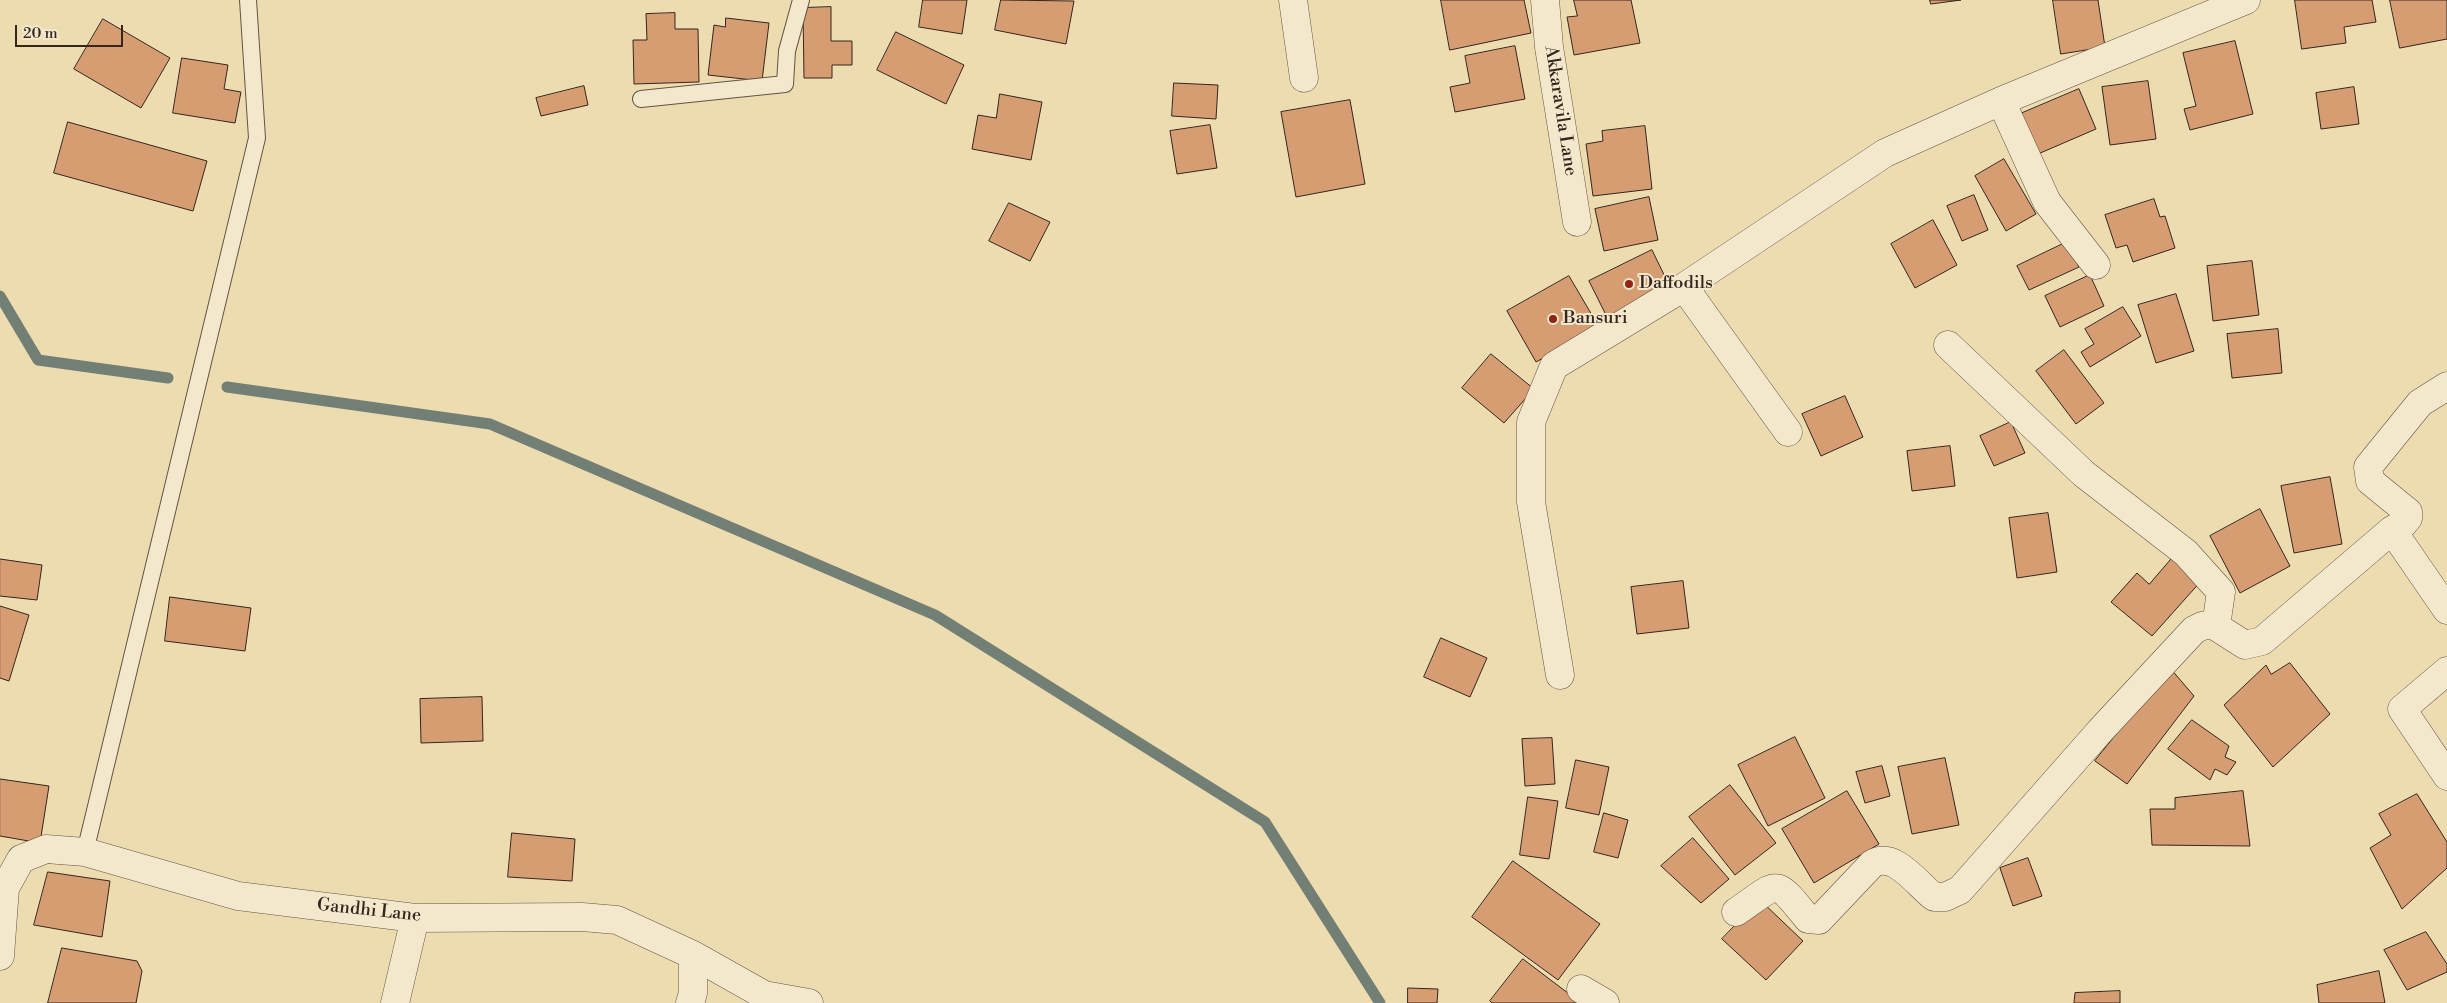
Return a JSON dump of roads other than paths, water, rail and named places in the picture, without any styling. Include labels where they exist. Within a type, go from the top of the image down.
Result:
[{"type":"street","points":[[1293,0],[1304,78]]},
{"type":"street","name":"Akkaravila Lane","points":[[1545,0],[1549,47],[1577,222]]},
{"type":"street","points":[[1560,675],[1531,502],[1531,422],[1554,366],[1684,287],[1886,153],[2001,101],[2246,0]]},
{"type":"street","points":[[2001,101],[2047,202],[2096,265]]},
{"type":"street","points":[[1684,287],[1788,432]]},
{"type":"street","points":[[1948,345],[2084,474],[2186,553],[2221,592],[2216,626]]},
{"type":"street","points":[[1736,912],[1770,888],[1777,887],[1784,890],[1808,919],[1819,920],[1872,864],[1882,860],[1893,862],[1934,897],[1945,897],[1960,890],[2100,731],[2194,630],[2207,624],[2216,626],[2245,645],[2262,641],[2392,530],[2403,524],[2409,514],[2370,481],[2368,468],[2420,403],[2447,386]]},
{"type":"street","points":[[2392,530],[2447,610]]},
{"type":"street","points":[[2447,671],[2402,709],[2447,776]]},
{"type":"street","name":"Gandhi Lane","points":[[0,956],[5,888],[20,859],[46,849],[85,852],[238,896],[415,918],[582,917],[617,920],[693,955],[747,995],[764,995],[809,1003]]},
{"type":"street","points":[[395,1003],[415,918]]},
{"type":"street","points":[[690,1003],[693,993],[693,955]]},
{"type":"street","points":[[1580,989],[1605,1003]]},
{"type":"lane","points":[[85,852],[257,138],[248,0]]},
{"type":"lane","points":[[641,99],[785,84],[786,51],[801,0]]},
{"type":"waterway","points":[[0,296],[38,360],[168,378]]},
{"type":"waterway","points":[[227,387],[490,424],[935,615],[1265,822],[1380,1003]]},
{"type":"place","name":"Daffodils","points":[[1629,284]]},
{"type":"place","name":"Bansuri","points":[[1553,319]]}]
